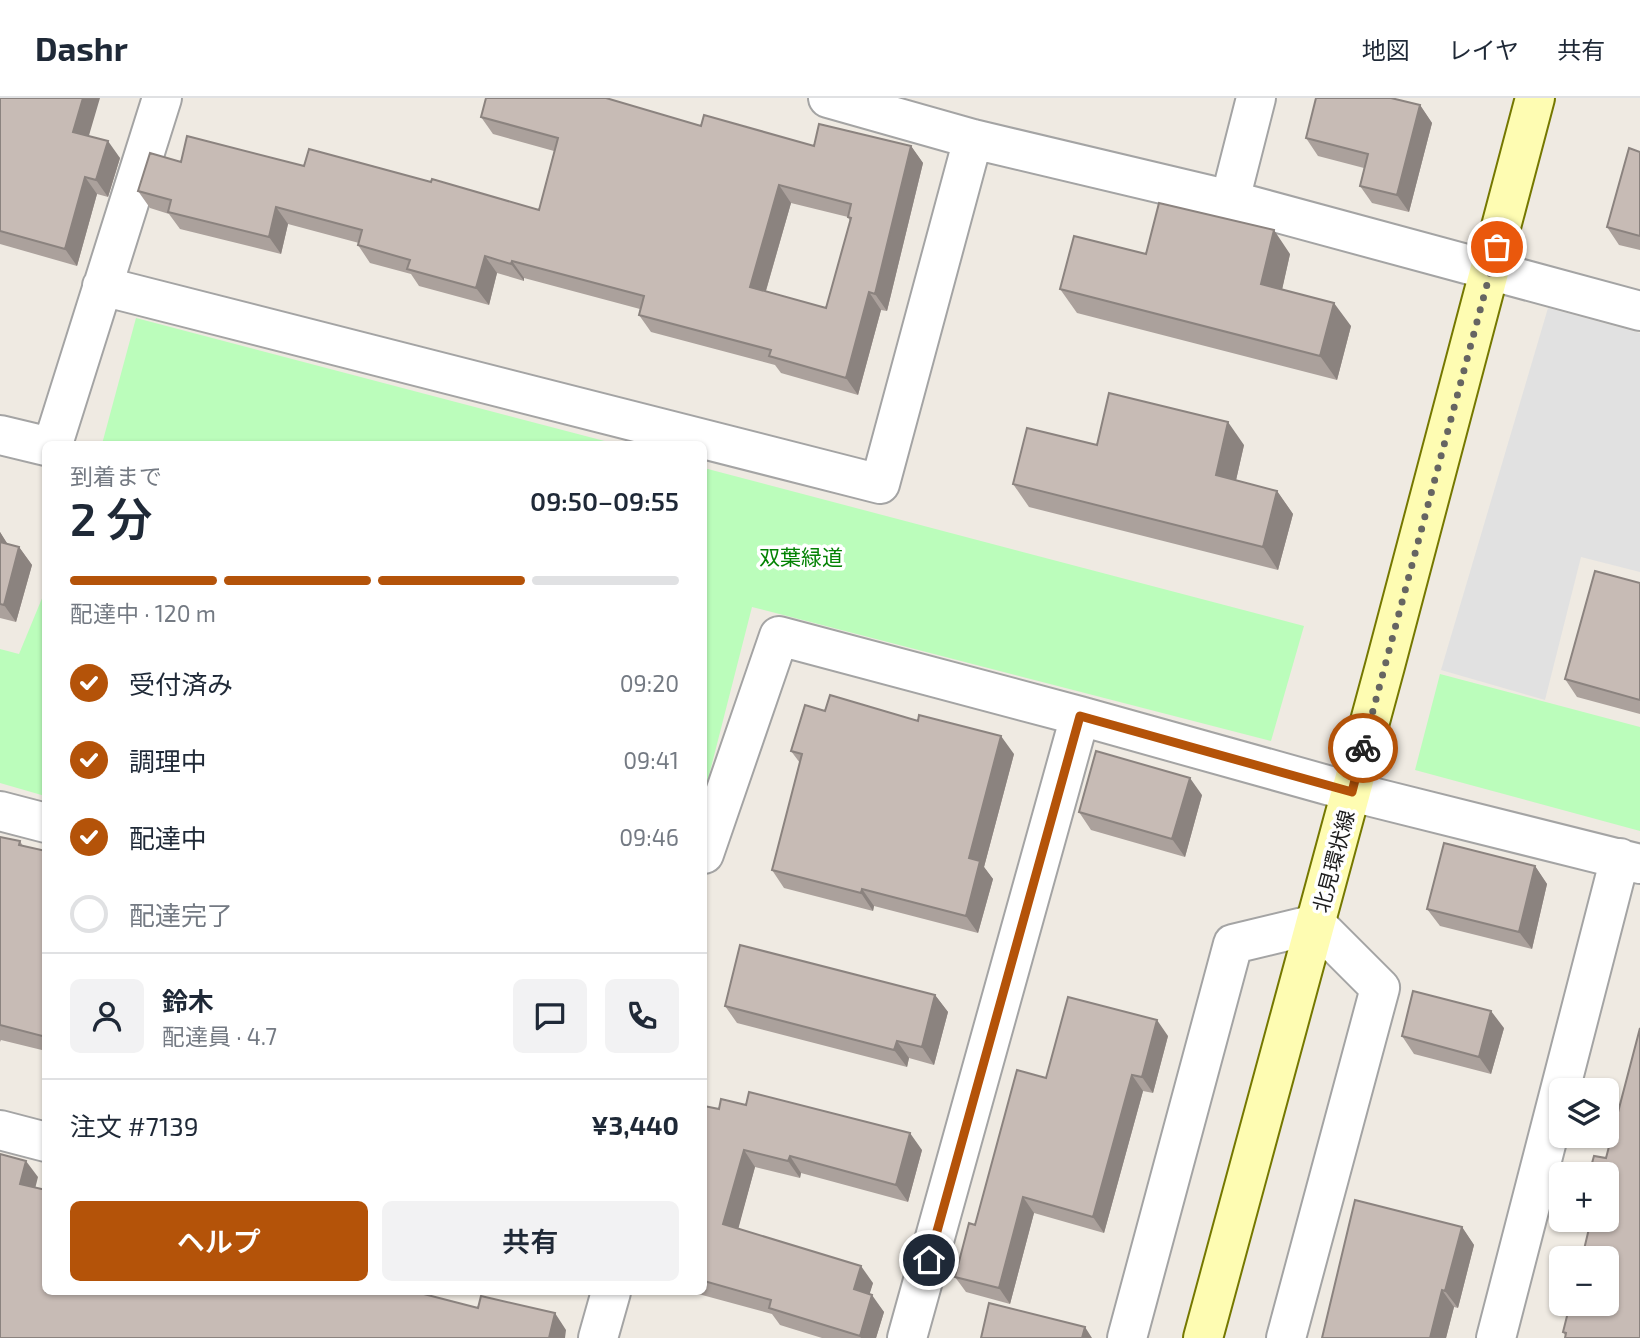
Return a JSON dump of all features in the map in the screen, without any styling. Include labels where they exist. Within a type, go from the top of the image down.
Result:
[{"type":"main road","name":"北見環状線","points":[[1203,1338],[1352,792],[1535,98]]},
{"type":"street","points":[[54,441],[162,98]]},
{"type":"street","points":[[828,98],[973,139],[1230,200],[1640,311]]},
{"type":"street","points":[[1230,200],[1256,98]]},
{"type":"street","points":[[102,286],[880,484],[973,139]]},
{"type":"street","points":[[0,435],[42,445]]},
{"type":"street","points":[[707,845],[779,636],[1352,792],[1630,861],[1496,1338]]},
{"type":"street","points":[[907,1338],[1080,716]]},
{"type":"street","points":[[0,811],[42,822]]},
{"type":"street","points":[[1127,1338],[1233,944],[1316,924],[1380,988],[1286,1338]]},
{"type":"street","points":[[0,1130],[42,1141]]},
{"type":"street","points":[[598,1338],[608,1295]]},
{"type":"green space","points":[[136,318],[605,441],[103,441]]},
{"type":"green space","name":"双葉緑道","points":[[707,469],[1304,626],[1271,741],[752,607],[707,783]]},
{"type":"green space","points":[[42,598],[42,795],[0,783],[0,649],[19,654]]},
{"type":"green space","points":[[1440,674],[1640,727],[1640,831],[1415,770]]},
{"type":"shaded area","points":[[1548,308],[1640,333],[1640,572],[1581,557],[1545,700],[1441,670]]},
{"type":"building","points":[[0,98],[83,98],[73,132],[108,141],[96,180],[85,177],[65,249],[0,231]]},
{"type":"building","points":[[486,98],[606,98],[701,126],[704,115],[814,146],[819,124],[911,146],[875,294],[869,292],[846,378],[769,356],[771,350],[639,315],[644,296],[512,261],[511,264],[485,256],[476,288],[407,269],[410,260],[358,245],[362,230],[276,207],[269,237],[168,212],[171,200],[138,191],[150,153],[181,162],[187,136],[304,166],[309,149],[431,182],[432,179],[539,210],[558,138],[481,117]],"holes":[[[779,185],[851,204],[848,217],[851,218],[826,308],[750,287]]]},
{"type":"building","points":[[1316,98],[1391,98],[1420,105],[1397,195],[1360,186],[1368,154],[1306,138]]},
{"type":"building","points":[[1629,148],[1640,152],[1640,236],[1607,227]]},
{"type":"building","points":[[1159,203],[1274,230],[1261,284],[1334,303],[1320,356],[1060,289],[1074,236],[1146,254]]},
{"type":"building","points":[[1109,393],[1228,422],[1216,475],[1277,491],[1263,547],[1013,484],[1027,428],[1097,445]]},
{"type":"building","points":[[0,542],[19,547],[4,605],[0,604]]},
{"type":"building","points":[[1595,571],[1640,583],[1640,700],[1565,679]]},
{"type":"building","points":[[830,695],[918,721],[919,715],[1001,736],[969,858],[980,861],[966,916],[862,889],[861,893],[772,870],[802,754],[791,751],[805,705],[825,711]]},
{"type":"building","points":[[1096,751],[1190,778],[1172,839],[1079,812]]},
{"type":"building","points":[[0,837],[20,841],[19,845],[42,850],[42,1036],[0,1025]]},
{"type":"building","points":[[1444,843],[1535,866],[1519,932],[1427,909]]},
{"type":"building","points":[[740,945],[935,995],[922,1047],[897,1041],[894,1050],[725,1006]]},
{"type":"building","points":[[1413,991],[1491,1011],[1479,1057],[1402,1036]]},
{"type":"building","points":[[1068,997],[1157,1020],[1142,1077],[1132,1075],[1093,1217],[1023,1197],[999,1288],[955,1277],[969,1223],[975,1225],[1017,1070],[1046,1078]]},
{"type":"building","points":[[1640,1028],[1640,1338],[1565,1338],[1566,1333],[1563,1332],[1567,1316],[1619,1316],[1619,1246],[1585,1246],[1588,1232],[1619,1232],[1619,1162],[1592,1162],[1594,1156],[1606,1158],[1609,1148],[1619,1148],[1619,1108]]},
{"type":"building","points":[[749,1092],[910,1133],[896,1185],[790,1156],[788,1161],[744,1150],[723,1224],[861,1266],[854,1289],[872,1295],[860,1336],[769,1308],[771,1300],[707,1282],[707,1107],[719,1109],[721,1099],[746,1105]]},
{"type":"building","points":[[0,1154],[26,1161],[20,1184],[42,1189],[42,1295],[428,1295],[478,1308],[481,1296],[555,1313],[549,1338],[0,1338]]},
{"type":"building","points":[[1355,1200],[1462,1227],[1430,1338],[1322,1338]]},
{"type":"building","points":[[989,1303],[1085,1327],[1082,1338],[981,1338]]},
{"type":"way so far","points":[[1363,748],[1497,247]]},
{"type":"route","points":[[929,1260],[1080,716],[1352,792],[1363,748]]}]
